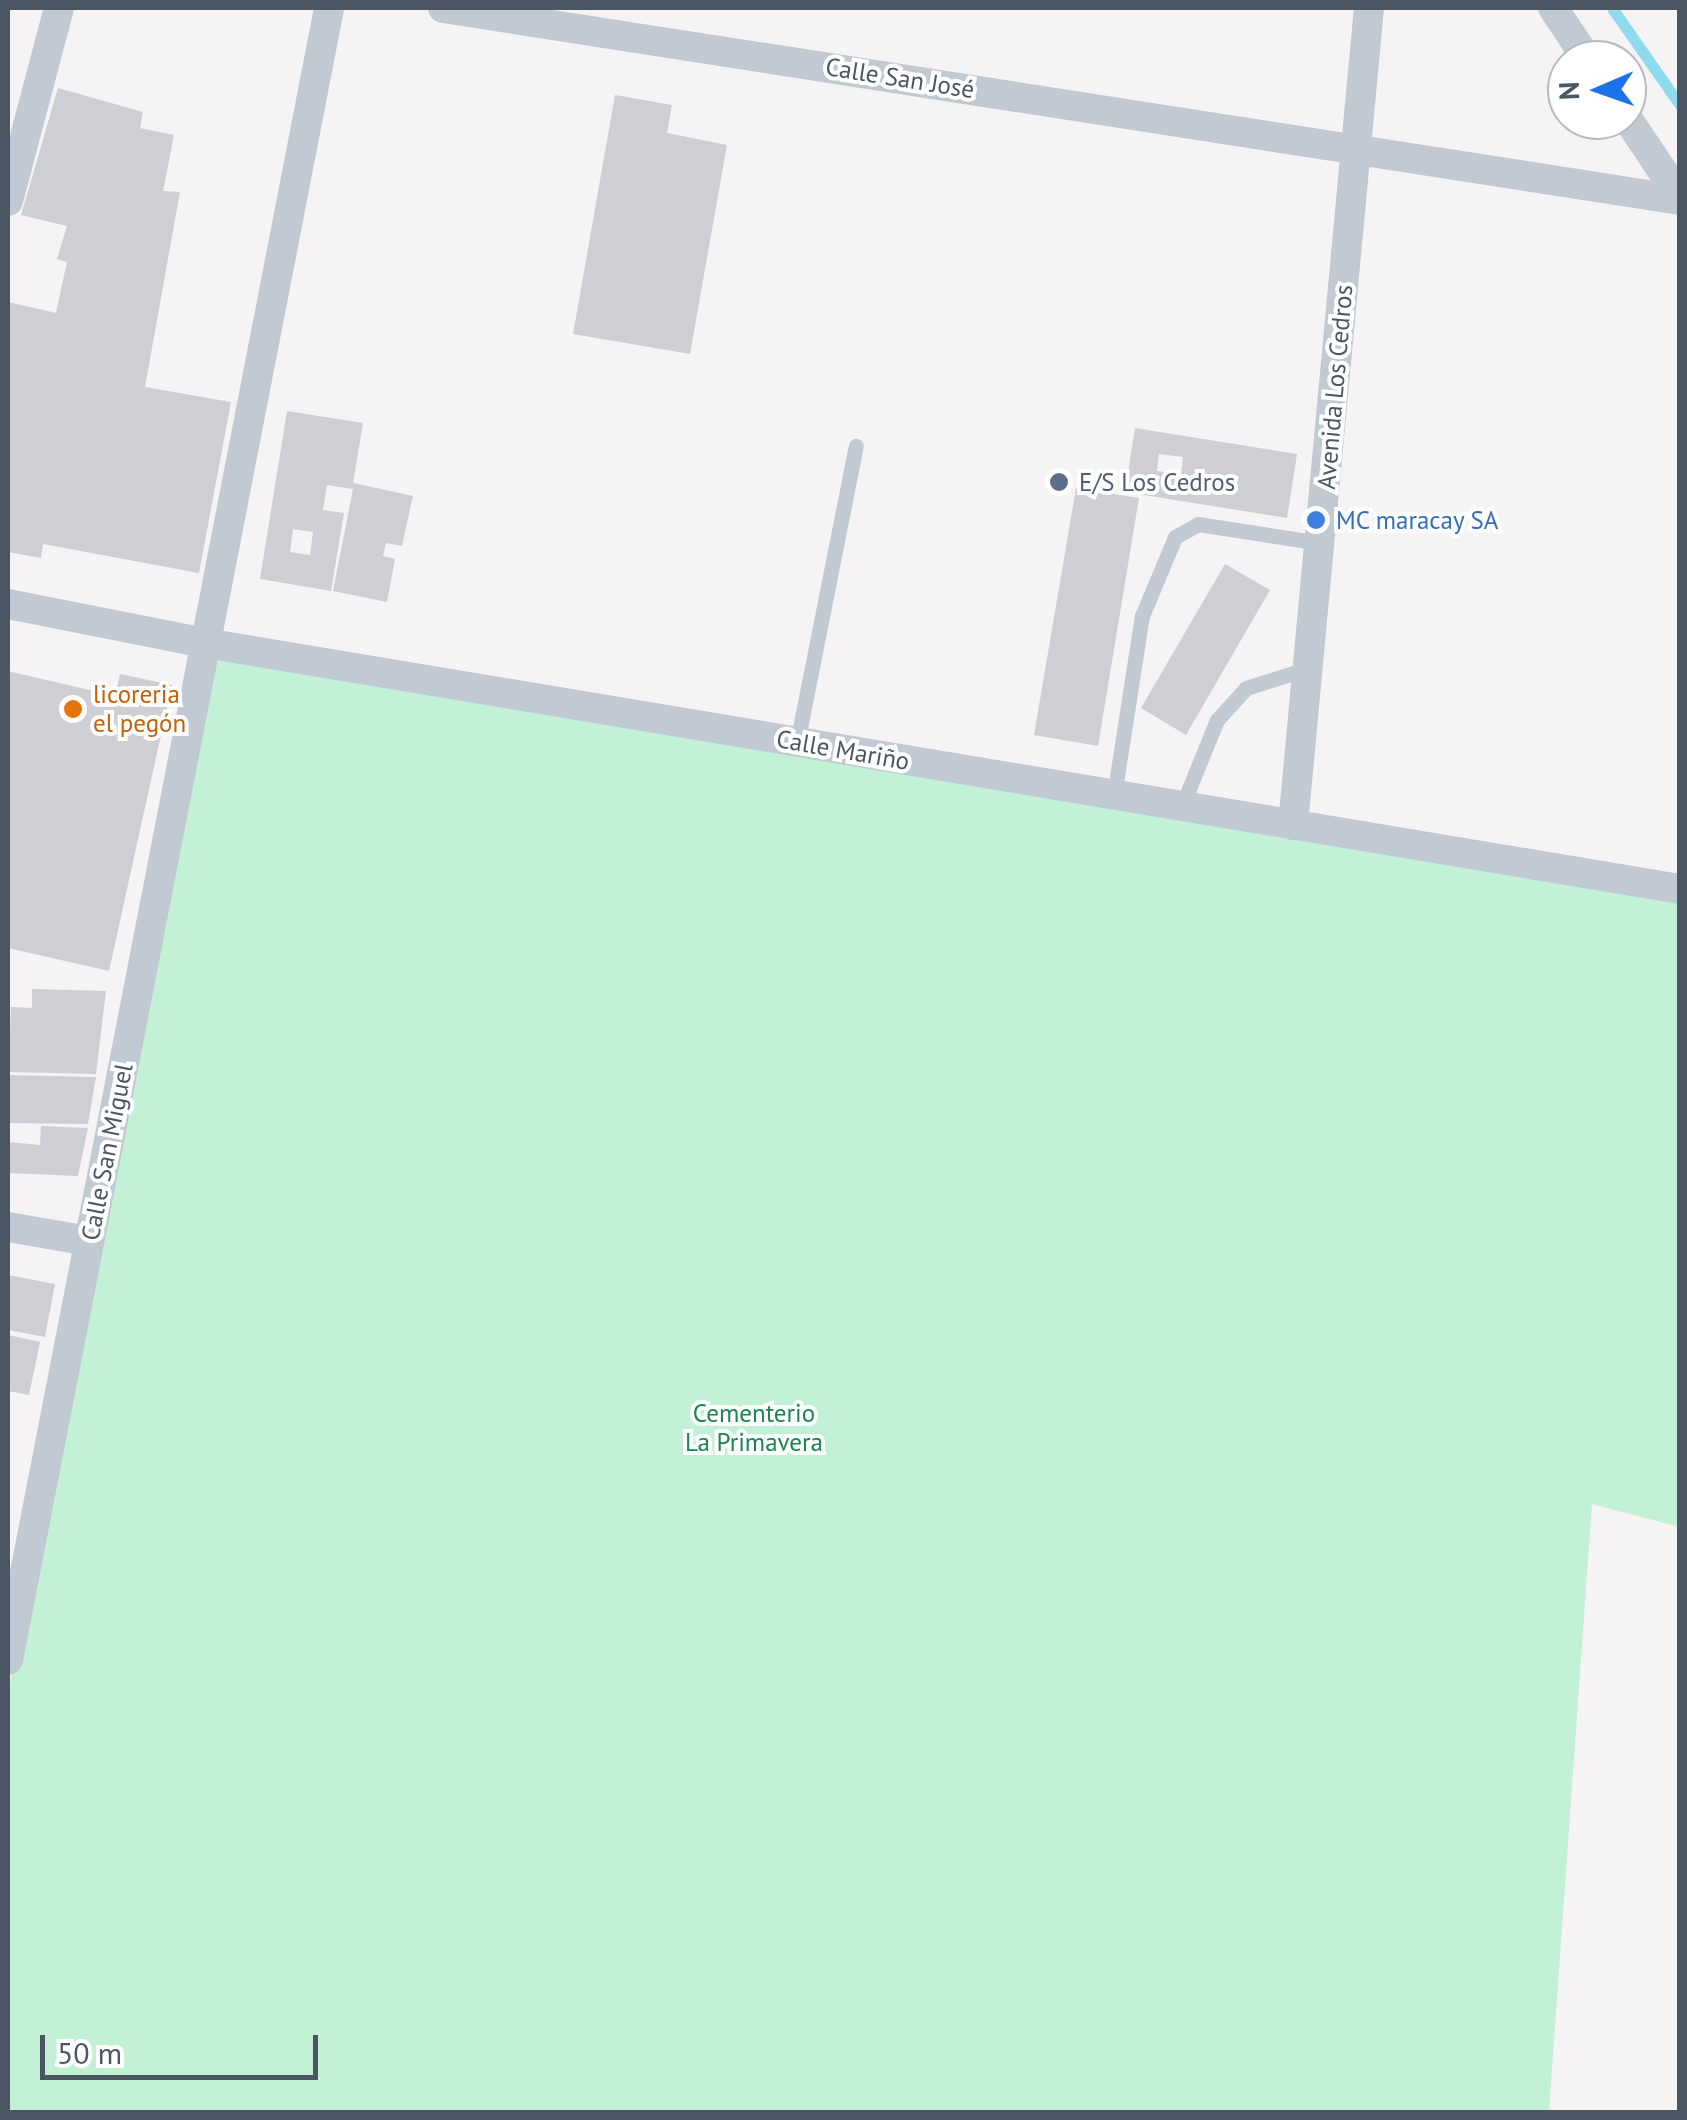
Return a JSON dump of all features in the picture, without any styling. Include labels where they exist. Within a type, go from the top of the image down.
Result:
[{"type":"street","points":[[8,201],[59,8]]},
{"type":"street","name":"Calle San Miguel","points":[[8,1660],[329,8]]},
{"type":"street","name":"Calle San José","points":[[443,8],[1680,198]]},
{"type":"street","name":"Avenida Los Cedros","points":[[1292,826],[1369,8]]},
{"type":"street","points":[[1553,8],[1575,40]]},
{"type":"street","points":[[1642,140],[1680,198]]},
{"type":"street","name":"Calle Mariño","points":[[8,604],[205,644],[1680,890]]},
{"type":"street","points":[[8,1227],[89,1241]]},
{"type":"lane","points":[[797,743],[856,446]]},
{"type":"lane","points":[[1114,796],[1142,616],[1175,537],[1198,524],[1321,543]]},
{"type":"lane","points":[[1182,806],[1217,720],[1246,688],[1306,668]]},
{"type":"green space","name":"Cementerio La Primavera","points":[[205,643],[1679,889],[1679,1527],[1592,1504],[1549,2112],[8,2112],[8,1693]]},
{"type":"building","points":[[58,88],[143,112],[140,128],[174,135],[163,191],[180,192],[145,387],[231,402],[199,573],[43,544],[41,558],[8,552],[8,302],[56,313],[67,262],[57,259],[67,226],[21,215]]},
{"type":"building","points":[[615,95],[672,105],[667,133],[727,145],[690,354],[573,334]]},
{"type":"building","points":[[287,411],[363,423],[353,483],[413,496],[402,546],[386,543],[383,556],[395,559],[387,602],[333,591],[353,489],[327,485],[323,510],[344,513],[331,591],[260,579]],"holes":[[[293,529],[313,532],[310,555],[290,552]]]},
{"type":"building","points":[[1135,428],[1297,454],[1287,518],[1125,492]],"holes":[[[1159,454],[1183,457],[1181,474],[1157,471]]]},
{"type":"building","points":[[1076,488],[1139,498],[1098,746],[1034,735]]},
{"type":"building","points":[[1225,564],[1270,590],[1186,735],[1141,708]]},
{"type":"building","points":[[8,671],[115,696],[120,674],[172,685],[109,971],[8,948]]},
{"type":"building","points":[[32,989],[106,991],[96,1074],[8,1072],[11,1007],[32,1008]]},
{"type":"building","points":[[8,1075],[96,1077],[88,1124],[8,1123]]},
{"type":"building","points":[[41,1126],[88,1128],[78,1176],[8,1173],[8,1142],[40,1145]]},
{"type":"building","points":[[8,1275],[55,1284],[45,1337],[8,1330]]},
{"type":"building","points":[[8,1335],[40,1342],[29,1395],[8,1391]]},
{"type":"waterway","points":[[1612,8],[1680,105]]},
{"type":"place","name":"E/S Los Cedros","points":[[1059,482]]},
{"type":"place","name":"MC maracay SA","points":[[1316,520]]},
{"type":"place","name":"licoreria el pegón","points":[[73,709]]}]
